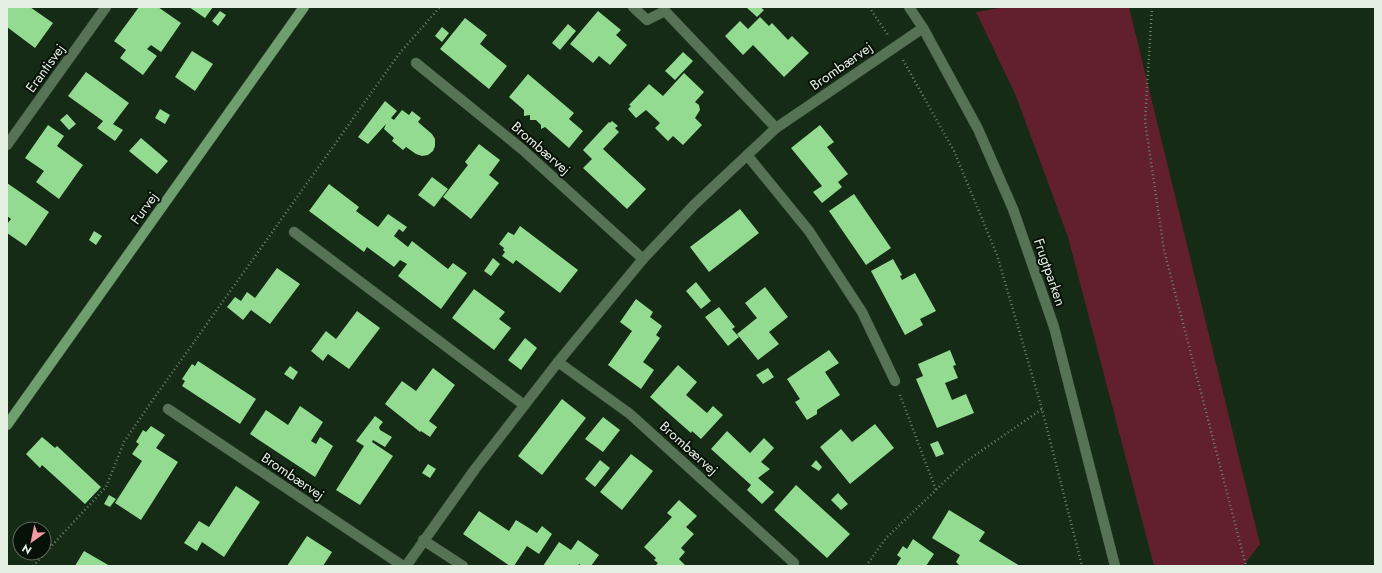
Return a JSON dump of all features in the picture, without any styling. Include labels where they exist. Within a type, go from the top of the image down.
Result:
[{"type":"main road","name":"Furvej","points":[[7,425],[304,7]]},
{"type":"street","name":"Erantisvej","points":[[7,145],[106,7]]},
{"type":"street","points":[[633,7],[647,20],[665,11],[776,128]]},
{"type":"street","name":"Frugtparken","points":[[909,7],[923,28],[978,129],[1013,209],[1054,327],[1115,566]]},
{"type":"street","name":"Brombærvej","points":[[168,409],[405,566],[524,405],[558,362],[643,259],[694,205],[776,128],[923,28]]},
{"type":"street","name":"Brombærvej","points":[[416,64],[523,150],[643,259]]},
{"type":"street","points":[[747,155],[809,231],[826,256],[862,312],[895,381]]},
{"type":"street","points":[[294,232],[524,405]]},
{"type":"street","name":"Brombærvej","points":[[558,362],[630,414],[794,563]]},
{"type":"street","points":[[423,540],[462,566]]},
{"type":"path","points":[[33,566],[106,487],[124,442],[152,401],[399,54],[440,7]]},
{"type":"path","points":[[870,7],[895,46],[954,151],[997,255],[1042,409],[1082,566]]},
{"type":"path","points":[[1152,7],[1145,121],[1164,250],[1246,566]]},
{"type":"path","points":[[895,381],[936,490]]},
{"type":"path","points":[[866,566],[886,538],[965,462],[1042,409]]},
{"type":"shaded area","points":[[1005,7],[1129,7],[1260,544],[1243,566],[1154,566],[1068,237],[1016,96],[976,12]]},
{"type":"building","points":[[7,7],[30,7],[53,23],[35,48],[7,27]]},
{"type":"building","points":[[139,7],[158,7],[181,23],[161,52],[151,45],[147,49],[157,56],[143,75],[120,58],[126,50],[114,41]]},
{"type":"building","points":[[189,7],[213,7],[205,18]]},
{"type":"building","points":[[746,7],[760,7],[764,10],[757,17]]},
{"type":"building","points":[[220,11],[226,15],[218,26],[212,21]]},
{"type":"building","points":[[598,11],[621,30],[616,35],[627,45],[610,65],[599,56],[593,63],[570,44]]},
{"type":"building","points":[[760,17],[769,26],[772,23],[788,40],[792,36],[809,53],[784,77],[753,45],[743,55],[725,36],[740,21],[748,29]]},
{"type":"building","points":[[465,18],[487,35],[480,44],[507,66],[489,89],[440,49]]},
{"type":"building","points":[[568,24],[576,31],[560,50],[552,43]]},
{"type":"building","points":[[442,27],[449,33],[442,42],[435,36]]},
{"type":"building","points":[[192,51],[213,64],[195,91],[175,77]]},
{"type":"building","points":[[683,52],[693,61],[675,80],[665,71]]},
{"type":"building","points":[[86,72],[129,103],[113,124],[123,130],[115,141],[97,128],[103,121],[68,96]]},
{"type":"building","points":[[684,73],[704,92],[695,102],[699,105],[700,110],[695,118],[702,125],[683,145],[673,136],[668,141],[655,128],[660,123],[646,110],[636,118],[628,109],[631,106],[629,105],[649,84],[663,96]]},
{"type":"building","points":[[528,74],[574,113],[569,119],[583,131],[569,148],[545,127],[541,129],[541,125],[536,120],[530,120],[530,115],[524,116],[524,110],[509,97]]},
{"type":"building","points":[[385,101],[397,111],[391,118],[394,120],[402,110],[409,115],[412,111],[421,118],[418,122],[432,134],[435,139],[433,151],[428,155],[422,156],[406,147],[403,150],[392,141],[394,138],[384,129],[386,124],[368,144],[358,137]]},
{"type":"building","points":[[160,109],[170,115],[165,124],[155,118]]},
{"type":"building","points":[[67,114],[76,124],[69,130],[60,120]]},
{"type":"building","points":[[612,121],[618,126],[615,128],[619,132],[603,149],[646,189],[627,209],[583,168],[592,159],[583,150],[609,122],[610,123]]},
{"type":"building","points":[[48,125],[64,136],[57,146],[83,165],[59,199],[36,182],[44,171],[25,158]]},
{"type":"building","points":[[820,125],[834,142],[827,147],[848,174],[838,182],[842,187],[822,203],[813,192],[822,186],[791,148]]},
{"type":"building","points":[[141,138],[168,161],[157,174],[129,151]]},
{"type":"building","points":[[479,144],[500,160],[489,175],[499,183],[471,219],[443,197],[468,165],[465,162]]},
{"type":"building","points":[[432,177],[448,189],[434,207],[418,195]]},
{"type":"building","points":[[7,183],[49,212],[26,246],[7,233],[7,224],[11,219],[7,216]]},
{"type":"building","points":[[329,184],[359,207],[356,211],[378,227],[388,214],[407,227],[403,232],[399,229],[394,236],[408,247],[412,241],[448,269],[453,263],[467,273],[441,309],[398,276],[407,264],[400,260],[394,267],[367,247],[364,252],[309,211]]},
{"type":"building","points":[[854,194],[891,248],[866,265],[829,211]]},
{"type":"building","points":[[740,209],[759,233],[709,272],[690,247]]},
{"type":"building","points":[[520,226],[578,270],[560,293],[516,260],[513,264],[502,256],[505,252],[503,250],[504,248],[499,244],[508,232],[514,235]]},
{"type":"building","points":[[94,231],[102,236],[96,245],[89,240]]},
{"type":"building","points":[[493,258],[500,264],[491,276],[484,271]]},
{"type":"building","points":[[893,259],[902,275],[900,276],[902,280],[915,273],[936,311],[920,319],[923,325],[905,335],[871,271]]},
{"type":"building","points":[[277,268],[300,284],[270,324],[251,310],[243,320],[227,307],[235,297],[241,301],[247,292],[255,298]]},
{"type":"building","points":[[696,282],[711,301],[701,309],[686,291]]},
{"type":"building","points":[[765,287],[788,317],[769,332],[779,344],[758,360],[737,334],[757,318],[745,303]]},
{"type":"building","points":[[474,289],[505,312],[499,319],[511,328],[494,350],[452,318]]},
{"type":"building","points":[[636,299],[653,312],[650,317],[662,326],[656,335],[660,338],[643,362],[654,370],[641,389],[608,365],[632,331],[620,322]]},
{"type":"building","points":[[719,307],[735,327],[732,329],[739,337],[728,346],[705,317]]},
{"type":"building","points":[[357,311],[380,328],[349,369],[328,354],[323,361],[311,351],[326,331],[336,339]]},
{"type":"building","points":[[525,338],[537,348],[521,370],[508,360]]},
{"type":"building","points":[[829,350],[839,363],[825,372],[840,395],[817,410],[817,414],[807,420],[795,402],[800,399],[787,379]]},
{"type":"building","points":[[950,350],[956,365],[953,366],[958,378],[945,383],[952,400],[966,394],[974,413],[937,428],[916,379],[923,376],[918,364]]},
{"type":"building","points":[[198,361],[256,399],[240,424],[182,386],[185,381],[182,379],[192,364],[195,366]]},
{"type":"building","points":[[678,365],[697,382],[686,395],[707,413],[713,406],[723,415],[701,439],[692,431],[691,433],[650,397]]},
{"type":"building","points":[[290,366],[298,372],[293,380],[284,374]]},
{"type":"building","points":[[433,368],[455,385],[429,421],[437,427],[430,437],[421,431],[420,432],[385,404],[402,381],[416,391]]},
{"type":"building","points":[[768,368],[774,377],[763,384],[756,375]]},
{"type":"building","points":[[562,399],[586,418],[542,475],[518,456]]},
{"type":"building","points":[[300,406],[323,422],[311,441],[316,444],[320,437],[333,446],[315,477],[250,434],[266,410],[288,425]]},
{"type":"building","points":[[375,416],[383,422],[379,427],[380,430],[392,437],[385,447],[373,440],[372,442],[393,456],[360,505],[336,490],[364,446],[356,441]]},
{"type":"building","points":[[603,417],[620,430],[603,452],[585,439]]},
{"type":"building","points":[[875,424],[894,448],[850,484],[820,447],[841,429],[852,442]]},
{"type":"building","points":[[151,426],[165,435],[156,448],[178,462],[141,520],[115,503],[142,461],[132,454],[139,444],[136,442],[143,430],[146,432]]},
{"type":"building","points":[[727,431],[750,453],[764,438],[774,448],[761,462],[770,469],[758,478],[774,492],[762,504],[747,490],[751,485],[711,449]]},
{"type":"building","points":[[42,437],[55,448],[57,446],[101,487],[85,504],[42,465],[40,468],[26,454]]},
{"type":"building","points":[[938,441],[944,454],[936,457],[930,444]]},
{"type":"building","points":[[631,454],[653,471],[622,510],[600,492]]},
{"type":"building","points":[[600,460],[610,468],[595,487],[585,479]]},
{"type":"building","points":[[816,460],[822,467],[819,471],[811,466]]},
{"type":"building","points":[[428,464],[436,469],[430,478],[422,473]]},
{"type":"building","points":[[796,485],[850,534],[827,558],[774,510]]},
{"type":"building","points":[[236,486],[260,502],[224,557],[202,542],[197,551],[184,543],[199,521],[209,527]]},
{"type":"building","points":[[838,493],[848,504],[841,510],[831,500]]},
{"type":"building","points":[[109,495],[116,499],[110,507],[104,504]]},
{"type":"building","points":[[679,500],[697,516],[686,527],[694,534],[681,548],[685,552],[679,559],[686,566],[655,566],[658,563],[654,560],[656,558],[644,547],[672,517],[667,513]]},
{"type":"building","points":[[949,510],[985,532],[979,541],[1020,566],[960,566],[956,562],[960,555],[932,538]]},
{"type":"building","points":[[479,511],[509,531],[516,520],[537,533],[542,526],[552,534],[539,554],[527,546],[514,566],[510,566],[463,534]]},
{"type":"building","points":[[307,536],[332,552],[323,566],[287,566]]},
{"type":"building","points":[[913,539],[934,554],[926,566],[896,566],[901,558],[897,555],[903,546],[907,549]]},
{"type":"building","points":[[578,540],[599,555],[591,566],[582,566],[579,564],[578,566],[543,566],[559,542],[571,550]]},
{"type":"building","points":[[84,551],[110,566],[75,566]]}]
